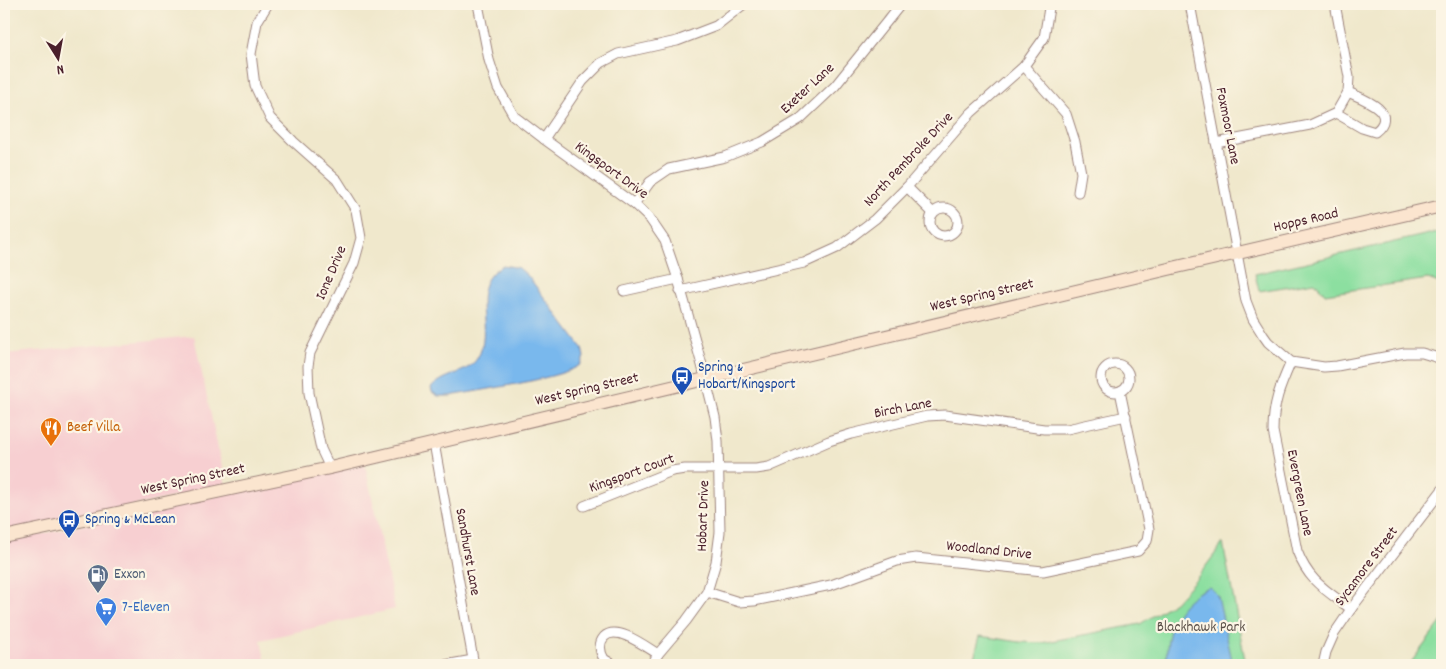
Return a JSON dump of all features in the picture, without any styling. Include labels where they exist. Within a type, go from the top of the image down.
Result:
[{"type":"main road","name":"Hopps Road","points":[[1177,267],[1442,206]]},
{"type":"main road","name":"West Spring Street","points":[[4,537],[330,468],[1177,267]]},
{"type":"street","name":"Ione Drive","points":[[268,4],[257,22],[251,54],[255,86],[270,118],[337,180],[356,210],[361,238],[354,263],[310,353],[308,366],[309,393],[321,449],[330,468]]},
{"type":"street","name":"Kingsport Drive","points":[[478,4],[498,88],[514,116],[634,204],[650,219],[665,241],[678,279],[705,379]]},
{"type":"street","points":[[544,139],[583,81],[601,63],[618,54],[677,41],[716,26],[744,4]]},
{"type":"street","name":"Exeter Lane","points":[[634,204],[650,182],[670,170],[725,157],[762,142],[800,119],[835,86],[900,4]]},
{"type":"street","name":"North Pembroke Drive","points":[[680,291],[804,263],[837,248],[875,218],[907,187],[971,113],[1024,66],[1044,38],[1048,4]]},
{"type":"street","name":"Foxmoor Lane","points":[[1190,4],[1246,301],[1253,319],[1268,342],[1291,362]]},
{"type":"street","points":[[1216,143],[1310,126],[1336,113],[1348,92],[1349,77],[1335,4]]},
{"type":"street","points":[[1024,66],[1066,114],[1075,142],[1081,173],[1078,192]]},
{"type":"street","points":[[1336,113],[1362,128],[1374,132],[1382,126],[1384,121],[1381,111],[1367,100],[1348,92]]},
{"type":"street","points":[[907,187],[933,213]]},
{"type":"street","points":[[624,291],[678,279]]},
{"type":"street","points":[[1291,362],[1324,367],[1337,366],[1404,353],[1422,353],[1442,359]]},
{"type":"street","name":"Evergreen Lane","points":[[1291,362],[1278,392],[1273,412],[1273,431],[1297,551],[1303,567],[1317,584],[1351,609]]},
{"type":"street","name":"Hobart Drive","points":[[652,665],[658,654],[686,621],[707,592],[714,575],[720,532],[720,468],[715,417],[705,379]]},
{"type":"street","name":"Woodland Drive","points":[[707,592],[739,602],[754,601],[831,585],[897,562],[916,558],[1043,571],[1138,551],[1147,541],[1149,529],[1120,391]]},
{"type":"street","name":"Birch Lane","points":[[720,468],[756,469],[769,467],[829,441],[927,416],[945,415],[1044,429],[1067,429],[1126,416]]},
{"type":"street","name":"Sandhurst Lane","points":[[434,443],[473,663]]},
{"type":"street","name":"Kingsport Court","points":[[584,506],[672,471],[720,468]]},
{"type":"street","name":"Sycamore Street","points":[[1323,665],[1326,652],[1334,634],[1351,609],[1442,490]]},
{"type":"street","points":[[614,665],[604,660],[600,648],[602,640],[608,634],[615,632],[629,637],[658,654]]},
{"type":"street","points":[[445,665],[473,663]]},
{"type":"shaded area","points":[[194,336],[226,486],[4,533],[4,354]]},
{"type":"shaded area","points":[[365,464],[395,609],[261,640],[266,665],[4,665],[4,542]]},
{"type":"green space","points":[[1442,231],[1442,284],[1428,279],[1325,294],[1315,282],[1259,291],[1255,274]]},
{"type":"green space","name":"Blackhawk Park","points":[[1223,543],[1246,665],[972,665],[980,636],[1042,643],[1140,624],[1175,602],[1197,578]]},
{"type":"green space","points":[[1442,621],[1442,665],[1409,665]]},
{"type":"water","points":[[503,265],[519,268],[528,276],[582,348],[584,357],[581,364],[572,369],[540,379],[450,396],[438,396],[432,392],[431,388],[470,366],[480,353],[483,341],[482,305],[485,283],[492,273]]},
{"type":"water","points":[[1209,587],[1218,597],[1233,665],[1166,665],[1168,640],[1174,618],[1187,601]]},
{"type":"place","name":"Spring & Hobart/Kingsport","points":[[682,396]]},
{"type":"place","name":"Beef Villa","points":[[51,447]]},
{"type":"place","name":"Spring & McLean","points":[[69,539]]},
{"type":"place","name":"Exxon","points":[[98,594]]},
{"type":"place","name":"7-Eleven","points":[[106,627]]}]
